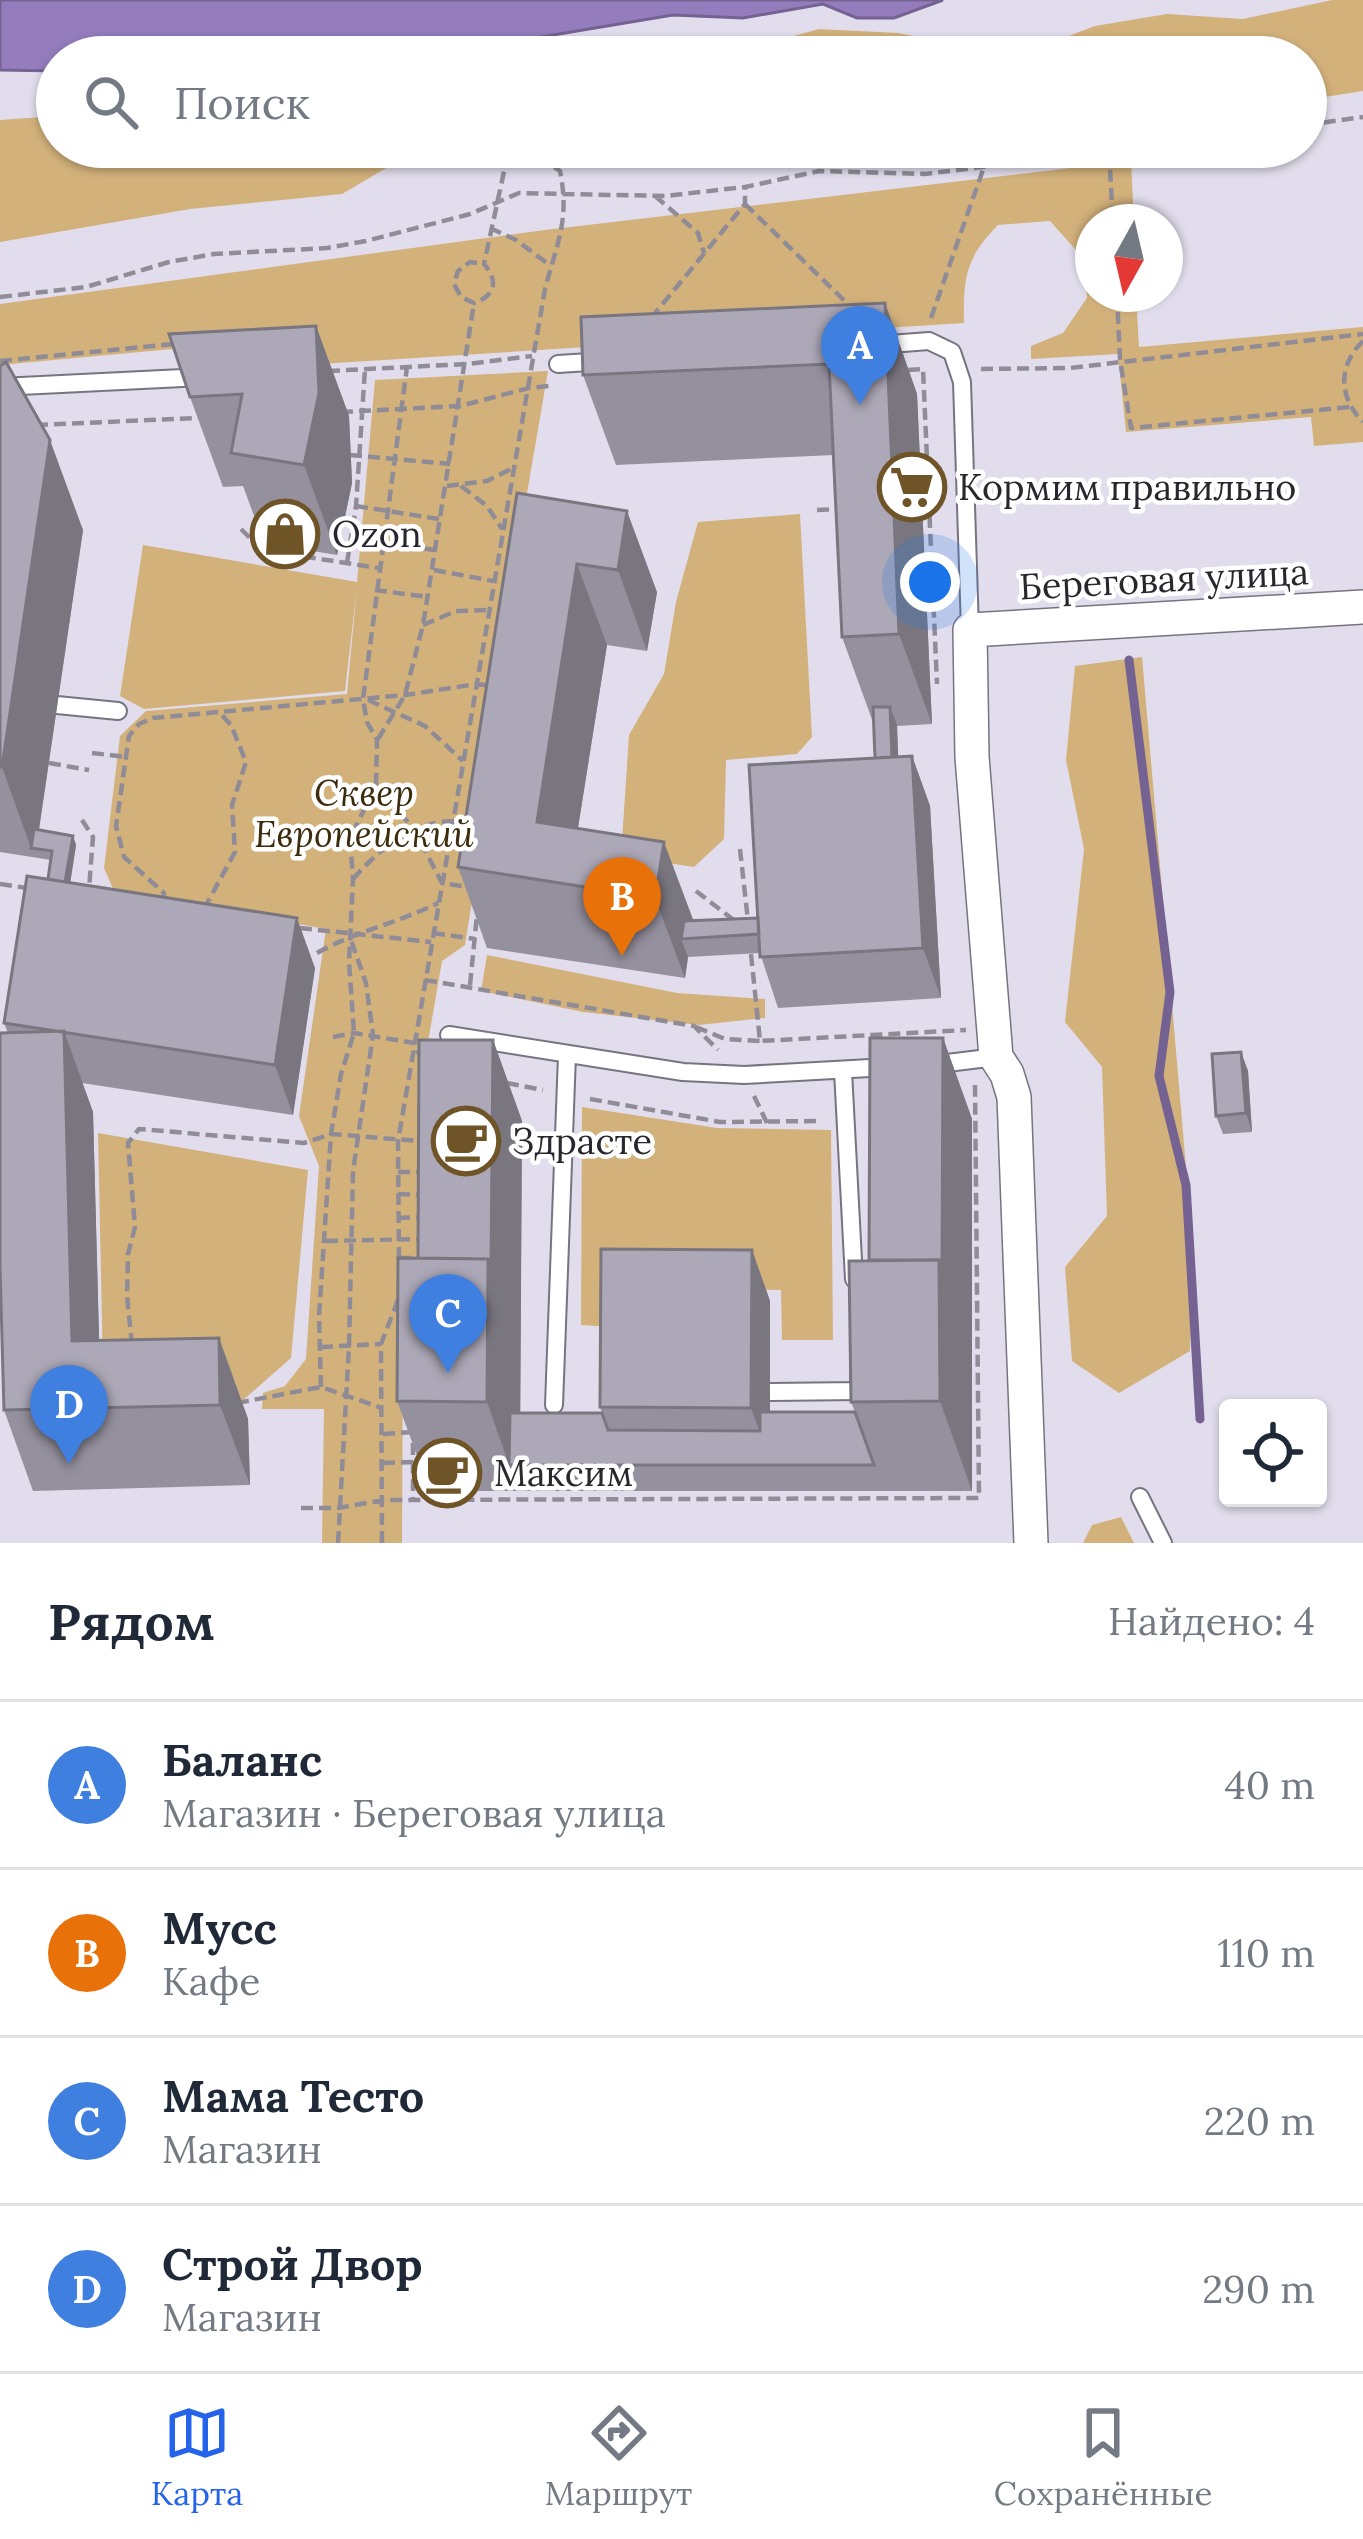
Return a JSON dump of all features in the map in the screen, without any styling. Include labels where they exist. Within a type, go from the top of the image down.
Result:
[{"type":"street","name":"Береговая улица","points":[[970,630],[1363,607]]},
{"type":"street","points":[[970,630],[984,1060],[1007,1074],[1014,1097],[1031,1543]]},
{"type":"lane","points":[[850,346],[929,341],[952,352],[962,382],[970,630]]},
{"type":"lane","points":[[556,355],[629,359]]},
{"type":"lane","points":[[0,387],[222,376]]},
{"type":"lane","points":[[57,705],[118,711]]},
{"type":"lane","points":[[449,1035],[682,1072],[744,1076],[984,1060]]},
{"type":"lane","points":[[554,1405],[567,1055]]},
{"type":"lane","points":[[843,1070],[855,1302]]},
{"type":"lane","points":[[770,1392],[860,1391],[859,1369]]},
{"type":"lane","points":[[1140,1497],[1163,1543]]},
{"type":"path","points":[[1327,122],[1363,117]]},
{"type":"path","points":[[484,264],[505,168]]},
{"type":"path","points":[[400,1275],[401,1119],[533,356],[551,266],[561,242],[565,196],[556,168]]},
{"type":"path","points":[[0,296],[86,287],[214,254],[327,248],[470,214],[519,193],[654,196],[745,187],[819,171],[925,175],[976,168]]},
{"type":"path","points":[[929,323],[983,168]]},
{"type":"path","points":[[1109,168],[1111,204]]},
{"type":"path","points":[[745,187],[746,204],[870,325],[875,371],[923,369],[938,689]]},
{"type":"path","points":[[654,196],[698,233],[704,253]]},
{"type":"path","points":[[629,359],[632,342],[746,204]]},
{"type":"path","points":[[490,229],[516,240],[551,266]]},
{"type":"path","points":[[470,262],[484,264],[494,274],[487,299],[474,303],[460,297],[454,284],[458,271],[470,262]]},
{"type":"path","points":[[321,1387],[319,1316],[331,1135],[341,1074],[354,1033],[350,838],[376,786],[377,740],[405,695],[423,625],[474,303]]},
{"type":"path","points":[[1118,312],[1131,428],[1350,407]]},
{"type":"path","points":[[1363,341],[1346,365],[1343,382],[1350,407],[1363,422]]},
{"type":"path","points":[[0,361],[189,343]]},
{"type":"path","points":[[326,371],[556,355]]},
{"type":"path","points":[[377,740],[367,722],[363,699],[407,367]]},
{"type":"path","points":[[346,563],[356,506],[365,369]]},
{"type":"path","points":[[340,412],[460,406],[529,388],[564,386]]},
{"type":"path","points":[[23,426],[204,418]]},
{"type":"path","points":[[350,455],[450,464]]},
{"type":"path","points":[[446,486],[488,481],[515,466]]},
{"type":"path","points":[[461,487],[487,506],[503,534],[520,539]]},
{"type":"path","points":[[356,506],[441,519]]},
{"type":"path","points":[[817,510],[841,509]]},
{"type":"path","points":[[241,529],[262,550],[378,568]]},
{"type":"path","points":[[351,537],[436,550]]},
{"type":"path","points":[[434,570],[495,581]]},
{"type":"path","points":[[376,590],[428,597]]},
{"type":"path","points":[[492,599],[510,601]]},
{"type":"path","points":[[423,625],[456,610],[490,610]]},
{"type":"path","points":[[484,640],[502,643]]},
{"type":"path","points":[[163,908],[164,893],[135,869],[119,844],[116,826],[129,736],[140,724],[153,718],[218,711],[477,684],[495,686]]},
{"type":"path","points":[[363,699],[425,726],[463,761]]},
{"type":"path","points":[[201,914],[235,852],[232,805],[246,762],[231,725],[218,711]]},
{"type":"path","points":[[468,736],[487,738]]},
{"type":"path","points":[[92,753],[127,757]]},
{"type":"path","points":[[49,763],[89,770]]},
{"type":"path","points":[[376,786],[414,829],[442,883]]},
{"type":"path","points":[[458,789],[477,792]]},
{"type":"path","points":[[82,820],[93,837],[87,897]]},
{"type":"path","points":[[353,879],[379,850],[414,829],[453,820],[472,822]]},
{"type":"path","points":[[449,842],[468,844]]},
{"type":"path","points":[[696,891],[749,932],[740,849]]},
{"type":"path","points":[[442,883],[481,889]]},
{"type":"path","points":[[0,884],[37,890]]},
{"type":"path","points":[[317,953],[349,935],[402,921],[438,903]]},
{"type":"path","points":[[470,986],[477,911]]},
{"type":"path","points":[[286,926],[431,942]]},
{"type":"path","points":[[433,933],[475,939]]},
{"type":"path","points":[[338,1543],[353,1171],[374,1035],[366,983],[349,935]]},
{"type":"path","points":[[751,954],[760,1041]]},
{"type":"path","points":[[301,1508],[384,1500],[980,1498],[978,1109],[984,1060],[970,1030],[725,1040],[694,1026],[425,980]]},
{"type":"path","points":[[694,1026],[744,1076],[767,1123]]},
{"type":"path","points":[[333,1037],[354,1033],[414,1043]]},
{"type":"path","points":[[414,1043],[423,1064]]},
{"type":"path","points":[[492,1081],[720,1122],[846,1118]]},
{"type":"path","points":[[406,1089],[419,1087]]},
{"type":"path","points":[[959,1110],[978,1109]]},
{"type":"path","points":[[401,1119],[416,1119]]},
{"type":"path","points":[[133,1348],[127,1296],[135,1208],[128,1143],[139,1129],[304,1143],[331,1135],[430,1141]]},
{"type":"path","points":[[398,1172],[429,1172]]},
{"type":"path","points":[[398,1194],[429,1196]]},
{"type":"path","points":[[398,1218],[429,1216]]},
{"type":"path","points":[[326,1241],[429,1238]]},
{"type":"path","points":[[399,1258],[429,1258]]},
{"type":"path","points":[[382,1543],[381,1344],[400,1292]]},
{"type":"path","points":[[396,1309],[413,1309]]},
{"type":"path","points":[[391,1321],[402,1330]]},
{"type":"path","points":[[320,1347],[381,1344]]},
{"type":"path","points":[[382,1373],[398,1372]]},
{"type":"path","points":[[230,1404],[321,1387],[382,1408]]},
{"type":"path","points":[[382,1399],[398,1398]]},
{"type":"path","points":[[413,1414],[413,1501]]},
{"type":"path","points":[[383,1434],[413,1432]]},
{"type":"path","points":[[383,1462],[413,1462]]},
{"type":"green space","points":[[1332,0],[1363,0],[1363,91],[1327,97],[1327,36],[1069,36],[1095,26],[1167,14],[1243,19]]},
{"type":"green space","points":[[819,29],[913,36],[793,36]]},
{"type":"green space","points":[[36,117],[36,168],[386,168],[342,194],[190,209],[0,242],[0,120]]},
{"type":"green space","points":[[1072,168],[1131,168],[1133,204],[1075,204],[1075,249],[1050,221],[998,225],[979,247],[969,269],[964,323],[273,367],[260,341],[0,365],[0,304],[545,230]]},
{"type":"green space","points":[[1077,312],[1137,312],[1139,347],[1363,327],[1363,442],[1314,446],[1311,417],[1126,432],[1118,354],[1031,359],[1031,346],[1063,333]]},
{"type":"green space","name":"Сквер Европейский","points":[[548,371],[519,540],[530,544],[465,945],[442,961],[418,1100],[424,1117],[422,1318],[403,1341],[402,1543],[322,1543],[324,1409],[262,1409],[263,1393],[285,1386],[306,1359],[319,1166],[299,1116],[326,929],[114,891],[104,868],[120,736],[146,711],[347,694],[357,587],[345,691],[144,709],[120,696],[143,545],[357,582],[375,380]]},
{"type":"green space","points":[[800,514],[812,737],[797,754],[726,760],[724,839],[694,867],[621,856],[629,735],[664,674],[676,602],[698,522]]},
{"type":"green space","points":[[1142,657],[1193,1248],[1190,1351],[1119,1393],[1072,1361],[1065,1267],[1107,1216],[1102,1067],[1065,1022],[1084,849],[1066,760],[1075,666]]},
{"type":"green space","points":[[487,955],[677,993],[765,999],[765,1018],[699,1025],[583,1012],[481,991]]},
{"type":"green space","points":[[582,1107],[717,1128],[831,1130],[833,1340],[782,1340],[781,1290],[613,1288],[612,1327],[581,1325]]},
{"type":"green space","points":[[98,1133],[308,1170],[291,1358],[227,1414],[104,1419]]},
{"type":"green space","points":[[1121,1517],[1134,1543],[1083,1543],[1092,1525]]},
{"type":"shaded area","points":[[0,0],[943,0],[894,18],[857,18],[823,4],[743,18],[673,15],[547,36],[36,36],[36,71],[0,70]]},
{"type":"building","points":[[885,303],[899,634],[842,637],[829,364],[583,375],[581,317]]},
{"type":"building","points":[[316,326],[319,393],[304,465],[231,453],[242,394],[190,397],[169,334]]},
{"type":"building","points":[[6,362],[50,440],[0,767],[0,366]]},
{"type":"building","points":[[517,493],[627,511],[618,570],[577,564],[537,822],[664,842],[655,898],[458,867]]},
{"type":"building","points":[[873,707],[890,707],[892,757],[875,758]]},
{"type":"building","points":[[912,756],[923,948],[760,957],[749,765]]},
{"type":"building","points":[[34,829],[73,836],[65,882],[48,879],[52,851],[31,848]]},
{"type":"building","points":[[27,876],[297,918],[275,1065],[4,1023]]},
{"type":"building","points":[[758,918],[759,934],[681,939],[684,921]]},
{"type":"building","points":[[64,1031],[72,1341],[219,1338],[220,1405],[4,1410],[0,1033]]},
{"type":"building","points":[[870,1038],[943,1038],[942,1270],[939,1260],[869,1260]]},
{"type":"building","points":[[419,1040],[493,1040],[491,1268],[488,1259],[418,1258]]},
{"type":"building","points":[[1241,1052],[1246,1113],[1216,1116],[1212,1054]]},
{"type":"building","points":[[601,1249],[752,1250],[751,1408],[600,1407]]},
{"type":"building","points":[[398,1258],[488,1259],[487,1402],[397,1401]]},
{"type":"building","points":[[939,1260],[940,1401],[851,1402],[849,1261]]},
{"type":"building","points":[[760,1412],[855,1412],[874,1465],[509,1465],[510,1413],[602,1413],[608,1430],[760,1431]]},
{"type":"waterway","points":[[1129,660],[1170,992],[1159,1076],[1186,1185],[1200,1419]]},
{"type":"place","name":"Баланс","points":[[860,405]]},
{"type":"place","name":"Кормим правильно","points":[[912,487]]},
{"type":"place","name":"Ozon","points":[[285,534]]},
{"type":"place","name":"Мусс","points":[[622,956]]},
{"type":"place","name":"Здрасте","points":[[466,1141]]},
{"type":"place","name":"Мама Тесто","points":[[448,1373]]},
{"type":"place","name":"Строй Двор","points":[[69,1464]]},
{"type":"place","name":"Максим","points":[[447,1473]]}]
